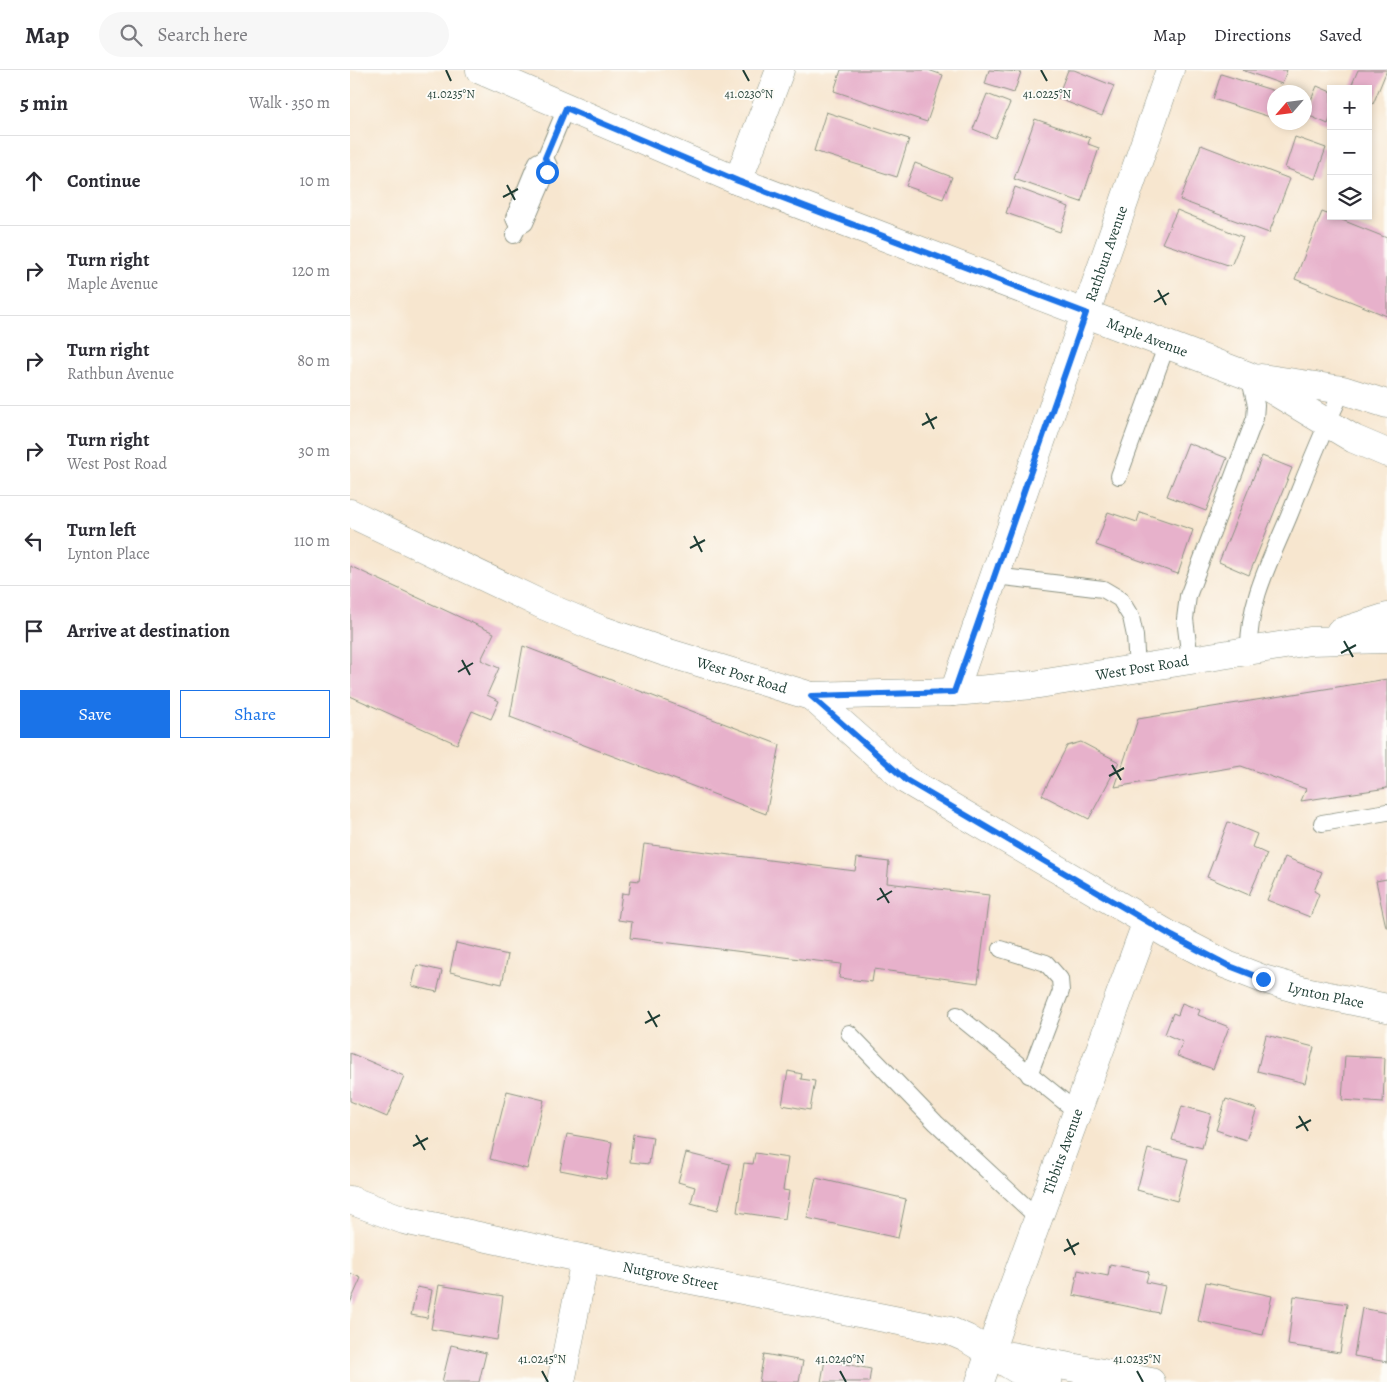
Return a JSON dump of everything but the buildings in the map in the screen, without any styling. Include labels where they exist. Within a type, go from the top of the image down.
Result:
[{"type":"street","name":"Maple Avenue","points":[[480,70],[738,181],[1249,376],[1354,439],[1387,453]]},
{"type":"street","points":[[738,181],[780,70]]},
{"type":"street","name":"Rathbun Avenue","points":[[954,692],[1170,70]]},
{"type":"street","points":[[1249,376],[1343,390],[1387,404]]},
{"type":"street","name":"West Post Road","points":[[350,513],[546,606],[602,630],[662,651],[811,696],[954,692],[1033,685],[1310,641],[1387,617]]},
{"type":"street","name":"West Post Road","points":[[1310,641],[1387,639]]},
{"type":"street","name":"Lynton Place","points":[[811,696],[906,780],[1147,921],[1227,965],[1263,979],[1306,991],[1387,1008]]},
{"type":"street","name":"Tibbits Avenue","points":[[980,1382],[1147,921]]},
{"type":"street","name":"Nutgrove Street","points":[[350,1200],[404,1220],[585,1259],[950,1331],[1018,1370],[1048,1382]]},
{"type":"street","points":[[561,1382],[585,1259]]},
{"type":"street","points":[[990,1353],[1034,1358],[1151,1382]]},
{"type":"lane","points":[[516,231],[525,223],[547,172],[548,166],[545,158],[566,108]]},
{"type":"lane","points":[[1119,476],[1167,344]]},
{"type":"lane","points":[[1190,660],[1185,619],[1188,596],[1255,418],[1256,405],[1249,376]]},
{"type":"lane","points":[[1250,651],[1249,630],[1256,596],[1326,423],[1343,390]]},
{"type":"lane","points":[[995,576],[1103,590],[1120,599],[1131,617],[1135,636],[1137,668]]},
{"type":"lane","points":[[1322,823],[1387,812]]},
{"type":"lane","points":[[1001,949],[1046,963],[1060,979],[1061,991],[1029,1075]]},
{"type":"lane","points":[[957,1015],[1077,1112]]},
{"type":"lane","points":[[849,1033],[936,1123],[1039,1219]]},
{"type":"route","points":[[547,172],[548,166],[545,158],[566,108],[738,181],[1086,313],[972,645],[954,692],[811,696],[906,780],[1172,936],[1227,965],[1263,979]]}]
